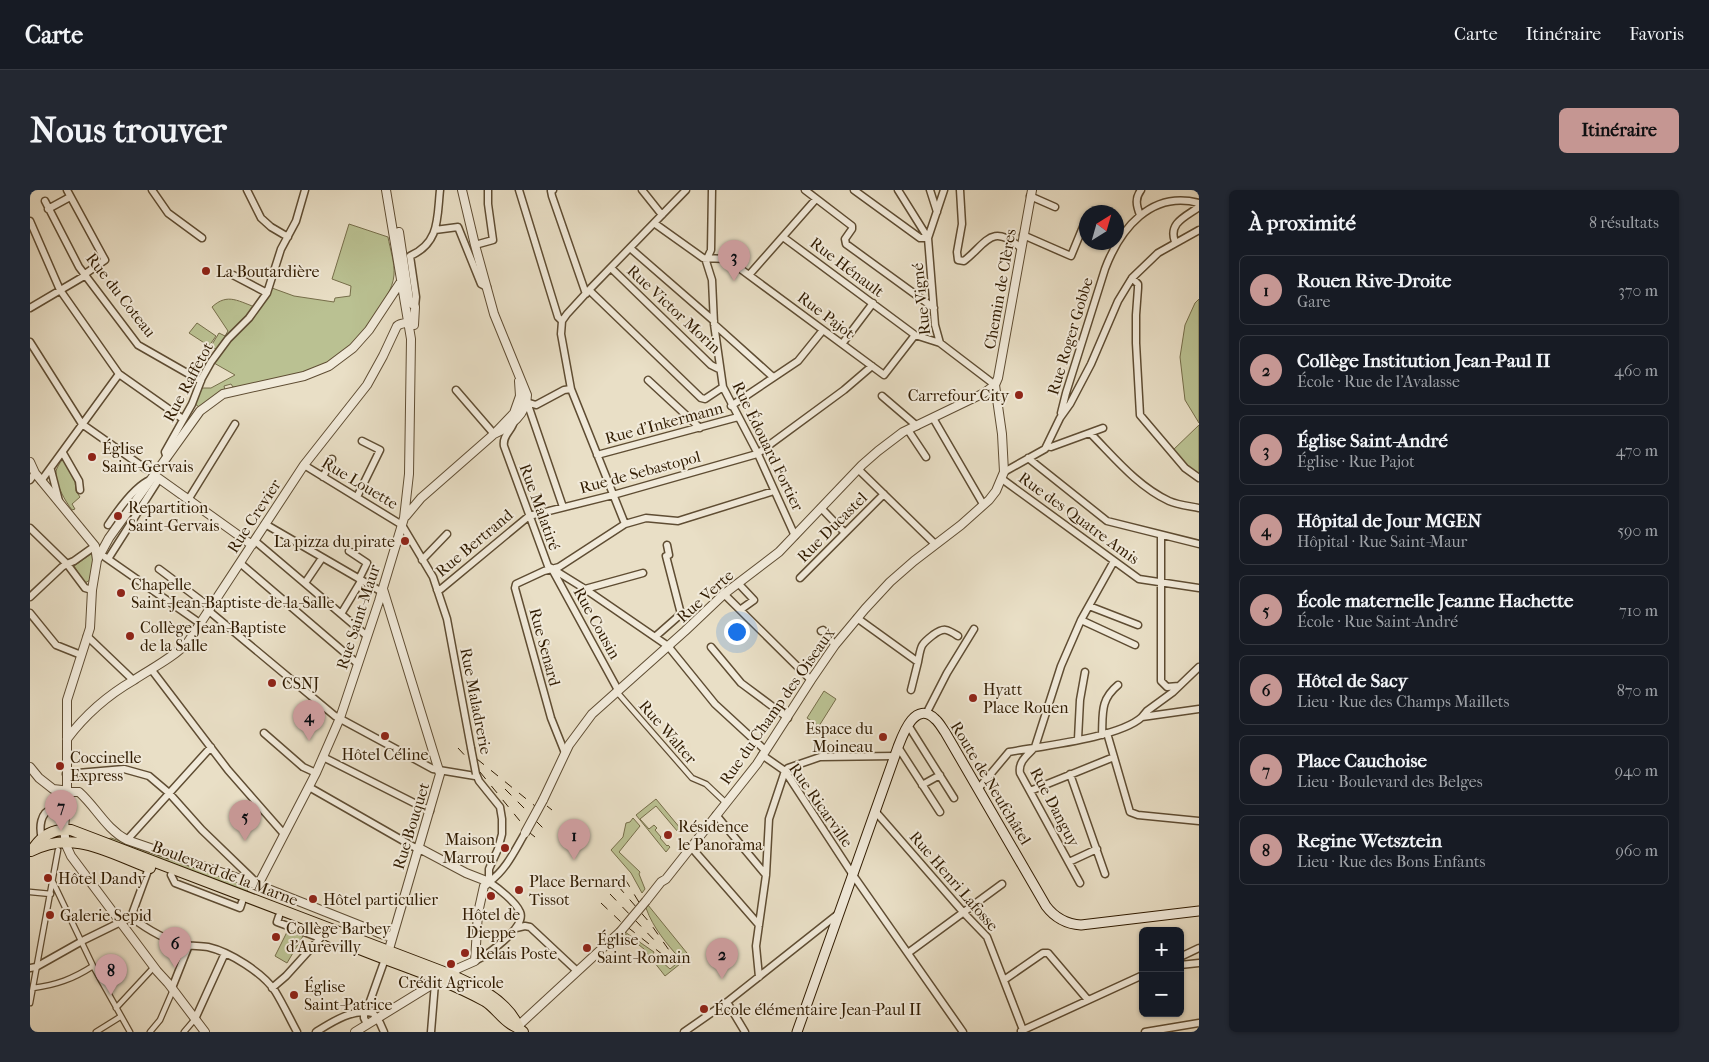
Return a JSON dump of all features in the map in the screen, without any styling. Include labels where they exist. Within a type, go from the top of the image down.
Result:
[{"type":"main road","points":[[797,1032],[897,751],[908,725],[916,716],[926,714]]},
{"type":"main road","name":"Route de Neufchâtel","points":[[926,714],[935,718],[945,732],[1046,906],[1052,913],[1072,924],[1089,924],[1199,911]]},
{"type":"main road","name":"Boulevard de la Marne","points":[[65,835],[71,830],[150,865],[387,955],[437,982],[488,1003],[517,1030]]},
{"type":"main road","points":[[32,850],[42,838],[53,831],[65,835]]},
{"type":"main road","points":[[32,850],[54,842],[65,835]]},
{"type":"main road","name":"Boulevard de la Marne","points":[[150,865],[173,879],[322,936],[449,974],[492,997],[515,1020],[517,1030]]},
{"type":"street","points":[[30,308],[85,275],[105,260],[67,190]]},
{"type":"street","points":[[152,190],[168,213],[202,238]]},
{"type":"street","points":[[247,190],[261,218],[288,237]]},
{"type":"street","name":"Rue Raffetot","points":[[167,458],[165,452],[192,404],[211,362],[228,338],[249,318],[267,293],[281,249],[296,221],[305,190]]},
{"type":"street","points":[[386,190],[403,281]]},
{"type":"street","points":[[106,558],[167,458],[200,411],[212,400],[223,394],[304,376],[329,366],[353,348],[369,330],[407,277],[391,190]]},
{"type":"street","points":[[415,307],[416,297],[410,256],[424,248],[433,237],[440,190]]},
{"type":"street","points":[[407,498],[435,485],[494,434],[503,431],[514,417],[522,413],[525,390],[499,329],[474,245],[462,190]]},
{"type":"street","points":[[474,245],[493,240],[488,190]]},
{"type":"street","points":[[519,190],[558,317],[562,321]]},
{"type":"street","points":[[551,190],[588,292],[700,398],[705,399],[723,387]]},
{"type":"street","points":[[642,190],[662,215]]},
{"type":"street","points":[[625,524],[571,389],[561,334],[562,321],[686,190]]},
{"type":"street","name":"Rue Édouard Fortier","points":[[712,190],[711,250],[706,265],[712,280],[714,322],[723,387],[731,406],[758,454],[795,536]]},
{"type":"street","points":[[806,190],[852,226],[852,229],[844,239],[846,244],[934,308]]},
{"type":"street","points":[[854,190],[920,238],[928,238],[944,190]]},
{"type":"street","name":"Rue Vigné","points":[[898,190],[928,238],[936,331],[940,343],[996,385]]},
{"type":"street","points":[[930,190],[937,212]]},
{"type":"street","points":[[960,190],[962,224],[957,252],[958,260],[964,260],[980,245],[991,238],[999,236],[1007,238],[1020,248]]},
{"type":"street","points":[[1140,215],[1136,203],[1138,195],[1142,190]]},
{"type":"street","name":"Chemin de Clères","points":[[996,385],[1031,193],[1055,207]]},
{"type":"street","points":[[48,209],[70,197]]},
{"type":"street","points":[[749,275],[816,199]]},
{"type":"street","name":"Rue Roger Gobbe","points":[[1060,418],[1066,393],[1111,254],[1128,226],[1140,215],[1171,201],[1182,200],[1199,203]]},
{"type":"street","name":"Rue du Coteau","points":[[45,201],[79,267],[138,345],[201,381]]},
{"type":"street","points":[[1175,242],[1172,234],[1174,227],[1199,207]]},
{"type":"street","points":[[30,218],[60,290],[119,374],[180,417]]},
{"type":"street","name":"Rue Pajot","points":[[654,223],[699,256],[727,259],[884,375],[915,335]]},
{"type":"street","points":[[435,230],[458,228],[480,284],[487,286]]},
{"type":"street","points":[[1003,475],[1028,458],[1043,451],[1091,364],[1115,308],[1132,278],[1158,253],[1199,230]]},
{"type":"street","points":[[1023,235],[1071,256],[1079,237]]},
{"type":"street","name":"Rue Hénault","points":[[783,237],[915,335],[940,343]]},
{"type":"street","points":[[630,248],[774,377]]},
{"type":"street","name":"Rue Victor Morin","points":[[611,268],[711,365],[719,369]]},
{"type":"street","points":[[233,275],[267,293]]},
{"type":"street","points":[[1132,278],[1138,284],[1136,324],[1139,412],[1141,418],[1178,461],[1199,478]]},
{"type":"street","name":"Rue Saint-Maur","points":[[403,281],[409,299],[415,307],[411,321]]},
{"type":"street","name":"Rue Saint-Maur","points":[[258,885],[316,773],[340,718],[403,521],[409,467],[411,321],[403,281]]},
{"type":"street","points":[[842,344],[872,303]]},
{"type":"street","name":"Rue Crevier","points":[[67,739],[105,699],[183,648],[201,624],[304,465],[367,385],[384,356],[397,326],[400,323],[411,321]]},
{"type":"street","points":[[731,406],[803,357],[823,330]]},
{"type":"street","points":[[30,342],[82,424],[146,469]]},
{"type":"street","points":[[758,454],[844,390],[872,366]]},
{"type":"street","points":[[41,481],[51,470],[119,374]]},
{"type":"street","points":[[648,380],[700,428]]},
{"type":"street","points":[[996,385],[1002,434],[1003,475]]},
{"type":"street","name":"Rue Verte","points":[[524,833],[576,734],[592,714],[724,594],[768,561],[878,451],[908,430],[996,385]]},
{"type":"street","points":[[523,401],[536,404],[564,390],[571,389]]},
{"type":"street","points":[[456,390],[494,434]]},
{"type":"street","points":[[882,396],[917,426]]},
{"type":"street","points":[[523,401],[563,507]]},
{"type":"street","name":"Rue Malatiré","points":[[514,417],[514,424],[503,442],[546,563],[656,636],[668,646],[715,704],[764,752]]},
{"type":"street","name":"Rue d'Inkermann","points":[[597,455],[738,417]]},
{"type":"street","points":[[933,418],[983,504]]},
{"type":"street","points":[[188,500],[235,424]]},
{"type":"street","points":[[1046,446],[1051,447],[1103,428]]},
{"type":"street","points":[[908,430],[926,457]]},
{"type":"street","points":[[1090,433],[1136,479],[1154,492],[1171,502],[1199,508]]},
{"type":"street","points":[[357,497],[380,450],[362,440]]},
{"type":"street","points":[[63,453],[79,481],[80,490]]},
{"type":"street","name":"Rue de Sebastopol","points":[[528,516],[614,495],[758,454]]},
{"type":"street","points":[[1028,458],[1107,521],[1199,544]]},
{"type":"street","points":[[323,477],[332,460]]},
{"type":"street","points":[[30,462],[33,477],[41,481],[59,501],[95,546],[97,560],[87,636],[67,700],[65,835],[71,856],[205,1032]]},
{"type":"street","name":"Rue Louette","points":[[304,465],[357,497],[403,521]]},
{"type":"street","points":[[51,470],[59,501]]},
{"type":"street","points":[[859,470],[935,544]]},
{"type":"street","name":"Rue du Champ des Oiseaux","points":[[517,1030],[620,932],[661,882],[666,879],[764,752],[835,645],[857,618],[890,582],[961,525],[983,504],[992,495],[1003,475]]},
{"type":"street","name":"Rue des Quatre Amis","points":[[1003,475],[1139,579],[1199,588]]},
{"type":"street","points":[[155,478],[253,543],[305,583],[367,636]]},
{"type":"street","points":[[108,525],[121,506],[141,484],[155,478]]},
{"type":"street","points":[[97,560],[108,541],[155,478]]},
{"type":"street","points":[[403,521],[419,500],[433,489],[435,485]]},
{"type":"street","name":"Rue Senard","points":[[566,753],[551,718],[515,588],[516,584],[551,568],[559,567],[625,524],[646,518],[678,521],[774,491]]},
{"type":"street","name":"Rue Ducastel","points":[[800,578],[884,494]]},
{"type":"street","points":[[821,508],[845,534]]},
{"type":"street","name":"Rue Bertrand","points":[[437,590],[528,516]]},
{"type":"street","name":"Rue Maladrerie","points":[[403,521],[422,560],[433,577],[447,619],[476,775],[500,807],[502,834],[489,869],[489,882]]},
{"type":"street","points":[[265,524],[360,580],[382,590]]},
{"type":"street","points":[[30,528],[67,564],[85,588],[92,590]]},
{"type":"street","points":[[422,560],[447,534]]},
{"type":"street","points":[[1162,535],[1161,681],[1167,687],[1179,686]]},
{"type":"street","points":[[30,597],[62,566],[74,561],[95,546],[108,541]]},
{"type":"street","points":[[106,558],[108,541]]},
{"type":"street","points":[[656,636],[681,614],[666,556],[669,554],[667,546]]},
{"type":"street","points":[[341,614],[368,562],[349,551]]},
{"type":"street","points":[[106,558],[201,624]]},
{"type":"street","points":[[305,583],[322,558]]},
{"type":"street","points":[[1035,748],[1061,666],[1081,620],[1114,560]]},
{"type":"street","points":[[240,563],[358,664]]},
{"type":"street","name":"Rue Cousin","points":[[551,568],[618,691]]},
{"type":"street","points":[[159,569],[210,609],[340,718],[430,767],[476,775]]},
{"type":"street","points":[[585,589],[643,572]]},
{"type":"street","points":[[738,583],[754,600],[740,610]]},
{"type":"street","name":"Rue Bouquet","points":[[382,590],[440,769],[440,778],[387,955]]},
{"type":"street","points":[[724,594],[811,680]]},
{"type":"street","points":[[1089,606],[1138,625]]},
{"type":"street","points":[[30,613],[56,645],[81,655]]},
{"type":"street","points":[[857,618],[918,662]]},
{"type":"street","points":[[1081,620],[1135,645]]},
{"type":"street","points":[[926,714],[947,673],[974,629]]},
{"type":"street","points":[[911,690],[923,642],[938,631],[947,630],[958,636]]},
{"type":"street","points":[[821,631],[835,645]]},
{"type":"street","points":[[87,636],[133,680]]},
{"type":"street","points":[[711,647],[741,683],[788,718]]},
{"type":"street","points":[[978,789],[1009,752],[1104,734],[1135,723],[1199,667]]},
{"type":"street","points":[[151,669],[240,783],[284,834]]},
{"type":"street","points":[[1078,739],[1080,700],[1085,672]]},
{"type":"street","points":[[1118,685],[1109,692],[1104,700],[1104,734],[1114,757],[1128,809],[1133,813],[1199,821]]},
{"type":"street","name":"Rue Walter","points":[[618,691],[692,778],[706,784],[726,802]]},
{"type":"street","points":[[1142,717],[1199,709]]},
{"type":"street","points":[[908,725],[954,798]]},
{"type":"street","points":[[264,733],[302,767],[316,773]]},
{"type":"street","points":[[127,840],[211,747]]},
{"type":"street","name":"Rue Danguy","points":[[1035,748],[1025,757],[1019,767],[1020,773],[1080,883]]},
{"type":"street","points":[[759,977],[756,946],[766,876],[769,819],[785,771],[788,768],[820,757],[897,751],[940,812]]},
{"type":"street","name":"Rue Ricarville","points":[[764,752],[785,771],[853,875],[963,1032]]},
{"type":"street","points":[[323,756],[430,810]]},
{"type":"street","points":[[1030,791],[1114,757]]},
{"type":"street","points":[[30,767],[43,782],[53,789],[78,792],[95,808],[107,825],[127,840],[258,885],[392,937]]},
{"type":"street","points":[[66,774],[100,770],[130,770],[149,776],[169,793],[202,830],[258,885]]},
{"type":"street","points":[[1070,774],[1106,874]]},
{"type":"street","points":[[922,785],[940,775]]},
{"type":"street","points":[[309,787],[414,847],[466,873],[489,882],[519,910],[521,920],[516,928],[489,953],[449,974],[355,1032]]},
{"type":"street","points":[[42,838],[40,829],[45,814],[52,809],[65,809]]},
{"type":"street","name":"Rue Henri Lafosse","points":[[876,811],[987,937],[1022,1031]]},
{"type":"street","points":[[716,815],[766,876]]},
{"type":"street","points":[[475,961],[478,913],[484,886],[496,877],[508,862],[524,833]]},
{"type":"street","points":[[691,847],[759,925]]},
{"type":"street","points":[[1069,862],[1097,849]]},
{"type":"street","points":[[30,1003],[34,988],[33,968],[58,850]]},
{"type":"street","points":[[131,918],[150,865]]},
{"type":"street","points":[[52,880],[93,966],[130,1032]]},
{"type":"street","points":[[908,953],[1002,884]]},
{"type":"street","points":[[30,892],[58,893]]},
{"type":"street","points":[[684,1032],[727,1002],[839,913]]},
{"type":"street","points":[[33,968],[120,921],[131,918]]},
{"type":"street","points":[[131,918],[152,933],[189,945],[209,947],[225,953],[248,967],[272,988],[297,1032]]},
{"type":"street","points":[[516,928],[528,927],[577,971]]},
{"type":"street","points":[[272,988],[286,976],[322,936]]},
{"type":"street","points":[[150,1032],[160,1020],[189,945]]},
{"type":"street","points":[[1184,955],[1199,948]]},
{"type":"street","points":[[184,1032],[194,1019],[225,953]]},
{"type":"street","points":[[1004,980],[1044,953],[1048,953],[1088,1000]]},
{"type":"street","points":[[367,1024],[364,1016],[368,1011],[387,955]]},
{"type":"street","points":[[1184,965],[1199,963]]},
{"type":"street","points":[[34,988],[65,982],[93,966]]},
{"type":"street","points":[[116,1008],[154,967]]},
{"type":"street","points":[[1022,1031],[1139,977]]},
{"type":"street","points":[[431,1032],[437,982]]},
{"type":"street","points":[[727,1002],[745,1032]]},
{"type":"street","points":[[316,1032],[332,1022],[355,1012],[368,1011],[377,1018],[384,1032]]},
{"type":"street","points":[[96,1032],[120,1017]]},
{"type":"street","points":[[1145,1032],[1199,1023]]},
{"type":"green space","points":[[349,224],[388,237],[394,270],[392,286],[387,297],[354,344],[334,361],[317,369],[295,376],[238,387],[233,387],[231,384],[224,386],[225,390],[200,408],[194,403],[200,388],[211,388],[235,375],[214,363],[217,350],[211,346],[219,333],[225,336],[228,331],[212,307],[218,302],[229,299],[258,308],[272,288],[294,296],[334,302],[335,298],[350,296],[351,286],[332,279]]},
{"type":"green space","points":[[1199,299],[1199,423],[1185,400],[1180,357],[1185,325],[1195,303]]},
{"type":"green space","points":[[197,323],[216,336],[209,346],[189,333]]},
{"type":"green space","points":[[1199,425],[1199,475],[1172,451]]},
{"type":"green space","points":[[62,460],[64,460],[75,481],[76,491],[80,497],[72,504],[75,509],[72,510],[59,487],[56,476],[56,471]]},
{"type":"green space","points":[[91,554],[95,559],[90,580],[85,583],[74,566]]},
{"type":"green space","points":[[824,691],[836,699],[819,726],[807,718]]},
{"type":"green space","points":[[656,799],[680,828],[678,832],[656,806],[640,819],[649,829],[654,825],[657,828],[655,830],[660,838],[670,847],[666,852],[636,815]]},
{"type":"green space","points":[[633,818],[640,826],[619,852],[640,872],[639,874],[645,889],[642,893],[631,873],[611,850],[623,837],[626,823],[630,822]]},
{"type":"green space","points":[[111,838],[249,884],[247,891],[253,894],[108,839]]},
{"type":"green space","points":[[648,905],[691,958],[665,976],[644,949],[624,933],[654,952],[653,954],[670,969],[681,960],[656,929],[646,908]]},
{"type":"green space","points":[[288,930],[303,936],[287,963],[275,956]]},
{"type":"railway","points":[[458,748],[470,761]]},
{"type":"railway","points":[[477,759],[535,806]]},
{"type":"railway","points":[[480,772],[524,826]]},
{"type":"railway","points":[[505,789],[530,814]]},
{"type":"railway","points":[[547,806],[552,810]]},
{"type":"railway","points":[[536,821],[544,829]]},
{"type":"railway","points":[[530,833],[535,837]]},
{"type":"railway","points":[[625,879],[643,909]]},
{"type":"railway","points":[[618,886],[650,923],[678,963]]},
{"type":"railway","points":[[610,894],[658,944]]},
{"type":"railway","points":[[601,903],[621,922],[672,962]]},
{"type":"place","name":"La Boutardière","points":[[206,271]]},
{"type":"place","name":"Église Saint-André","points":[[734,281]]},
{"type":"place","name":"Carrefour City","points":[[1019,395]]},
{"type":"place","name":"Église Saint-Gervais","points":[[92,457]]},
{"type":"place","name":"Repartition Saint-Gervais","points":[[118,516]]},
{"type":"place","name":"La pizza du pirate","points":[[405,541]]},
{"type":"place","name":"Chapelle Saint-Jean-Baptiste-de-la-Salle","points":[[121,593]]},
{"type":"place","name":"Collège Jean-Baptiste de la Salle","points":[[130,636]]},
{"type":"place","name":"CSNJ","points":[[272,683]]},
{"type":"place","name":"Hyatt Place Rouen","points":[[973,698]]},
{"type":"place","name":"Hôtel Céline","points":[[385,736]]},
{"type":"place","name":"Espace du Moineau","points":[[883,737]]},
{"type":"place","name":"Hôpital de Jour MGEN","points":[[309,741]]},
{"type":"place","name":"Coccinelle Express","points":[[60,766]]},
{"type":"place","name":"Place Cauchoise","points":[[61,831]]},
{"type":"place","name":"Résidence le Panorama","points":[[668,835]]},
{"type":"place","name":"École maternelle Jeanne Hachette","points":[[245,841]]},
{"type":"place","name":"Maison Marrou","points":[[505,848]]},
{"type":"place","name":"Rouen Rive-Droite","points":[[574,860]]},
{"type":"place","name":"Hôtel Dandy","points":[[48,878]]},
{"type":"place","name":"Place Bernard Tissot","points":[[519,890]]},
{"type":"place","name":"Hôtel de Dieppe","points":[[491,896]]},
{"type":"place","name":"Hôtel particulier","points":[[313,899]]},
{"type":"place","name":"Galerie Sepid","points":[[50,915]]},
{"type":"place","name":"Collège Barbey d'Aurevilly","points":[[276,937]]},
{"type":"place","name":"Église Saint-Romain","points":[[587,948]]},
{"type":"place","name":"Relais Poste","points":[[465,953]]},
{"type":"place","name":"Crédit Agricole","points":[[451,964]]},
{"type":"place","name":"Hôtel de Sacy","points":[[175,968]]},
{"type":"place","name":"Collège Institution Jean-Paul II","points":[[722,979]]},
{"type":"place","name":"Regine Wetsztein","points":[[111,995]]},
{"type":"place","name":"Église Saint-Patrice","points":[[294,995]]},
{"type":"place","name":"École élémentaire Jean-Paul II","points":[[704,1009]]}]
